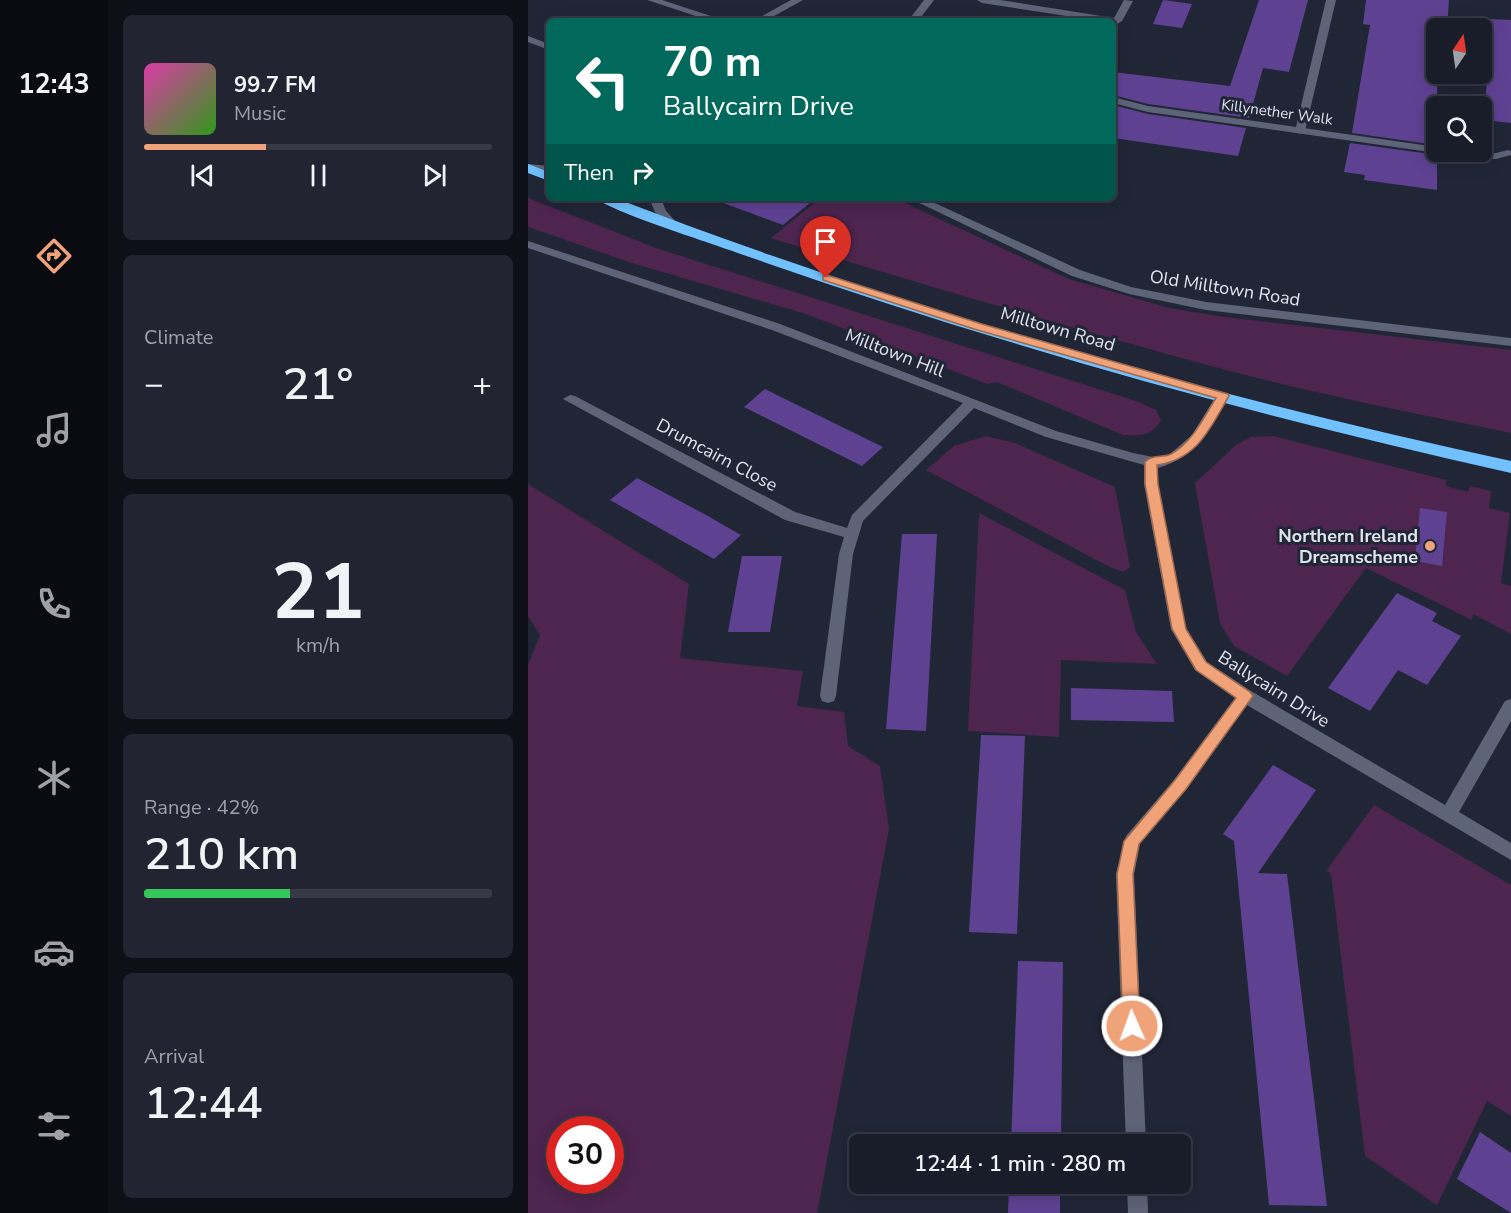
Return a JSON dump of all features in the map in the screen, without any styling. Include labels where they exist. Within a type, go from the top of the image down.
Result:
[{"type":"highway","points":[[528,167],[546,176]]},
{"type":"highway","name":"Milltown Road","points":[[612,201],[836,281],[978,327],[1223,396],[1511,467]]},
{"type":"street","points":[[652,0],[711,18]]},
{"type":"street","points":[[764,18],[798,0]]},
{"type":"street","points":[[915,18],[929,0]]},
{"type":"street","points":[[982,0],[1098,18]]},
{"type":"street","points":[[1300,131],[1331,0]]},
{"type":"street","points":[[1116,21],[1128,1]]},
{"type":"street","points":[[528,39],[546,46]]},
{"type":"street","name":"Killynether Walk","points":[[1116,101],[1148,109],[1426,148]]},
{"type":"street","points":[[1492,156],[1508,153]]},
{"type":"street","points":[[528,167],[546,169]]},
{"type":"street","points":[[656,201],[660,212],[672,224]]},
{"type":"street","name":"Old Milltown Road","points":[[921,201],[1036,256],[1076,273],[1129,290],[1206,306],[1511,342]]},
{"type":"street","name":"Milltown Hill","points":[[528,244],[776,327],[1051,434],[1151,462]]},
{"type":"street","points":[[1151,462],[1174,458],[1197,438],[1223,396]]},
{"type":"street","name":"Drumcairn Close","points":[[570,399],[790,516],[851,534]]},
{"type":"street","points":[[828,696],[851,534],[857,519],[972,402]]},
{"type":"street","name":"Ballycairn Drive","points":[[1151,462],[1151,484],[1179,629],[1201,666],[1245,696],[1511,852]]},
{"type":"street","points":[[1136,1134],[1125,874],[1132,841],[1180,785],[1245,696]]},
{"type":"street","points":[[1448,815],[1511,706]]},
{"type":"street","points":[[1137,1194],[1138,1213]]},
{"type":"shaded area","points":[[528,198],[656,248],[1139,402],[1156,410],[1161,421],[1153,430],[1145,434],[1123,435],[997,382],[987,384],[806,314],[632,263],[528,227]]},
{"type":"shaded area","points":[[816,201],[900,201],[1069,279],[1169,308],[1224,317],[1511,350],[1511,433],[1325,394],[1215,367],[771,238]]},
{"type":"shaded area","points":[[986,436],[1015,443],[1115,487],[1130,567],[1123,572],[1106,565],[926,470],[954,446]]},
{"type":"shaded area","points":[[1273,436],[1446,480],[1446,486],[1468,492],[1470,486],[1491,491],[1489,508],[1510,513],[1501,583],[1511,586],[1511,634],[1473,614],[1472,620],[1366,568],[1287,676],[1234,646],[1220,623],[1195,483],[1236,445],[1251,437]]},
{"type":"shaded area","points":[[528,484],[689,584],[680,658],[803,671],[797,706],[844,712],[848,746],[880,766],[889,829],[817,1213],[528,1213],[528,665],[540,635],[528,616]]},
{"type":"shaded area","points":[[979,513],[1125,590],[1136,632],[1157,664],[1061,660],[1059,737],[968,731]]},
{"type":"shaded area","points":[[1374,805],[1511,885],[1511,1116],[1487,1101],[1437,1205],[1365,1156],[1331,874],[1326,871]]},
{"type":"building","points":[[1163,0],[1192,4],[1182,28],[1153,24]]},
{"type":"building","points":[[1259,0],[1308,0],[1289,72],[1263,68],[1249,118],[1148,104],[1116,96],[1116,72],[1230,86]]},
{"type":"building","points":[[1366,0],[1449,0],[1448,18],[1426,18],[1426,84],[1437,84],[1437,96],[1426,96],[1426,143],[1352,133],[1370,25],[1363,24]]},
{"type":"building","points":[[1492,19],[1511,20],[1511,123],[1492,121],[1492,96],[1486,96],[1486,84],[1492,84]]},
{"type":"building","points":[[1116,106],[1148,114],[1246,128],[1238,156],[1116,138]]},
{"type":"building","points":[[1350,143],[1426,153],[1426,162],[1437,162],[1437,190],[1364,180],[1365,175],[1344,172]]},
{"type":"building","points":[[718,201],[812,201],[783,225]]},
{"type":"building","points":[[765,389],[883,447],[862,466],[744,407]]},
{"type":"building","points":[[637,478],[741,535],[714,559],[610,500]]},
{"type":"building","name":"Northern Ireland Dreamscheme","points":[[1420,508],[1447,512],[1442,566],[1415,561]]},
{"type":"building","points":[[902,534],[937,534],[926,731],[886,729]]},
{"type":"building","points":[[742,556],[782,556],[770,632],[728,632]]},
{"type":"building","points":[[1397,593],[1437,613],[1432,621],[1461,636],[1427,685],[1398,670],[1370,711],[1328,688]]},
{"type":"building","points":[[1071,688],[1172,691],[1174,722],[1071,720]]},
{"type":"building","points":[[981,735],[1025,736],[1017,934],[969,932]]},
{"type":"building","points":[[1273,765],[1316,790],[1258,873],[1287,874],[1327,1206],[1269,1205],[1234,841],[1223,834]]},
{"type":"building","points":[[1018,961],[1063,962],[1061,1134],[1011,1134]]},
{"type":"building","points":[[1480,1132],[1511,1153],[1511,1213],[1457,1179]]},
{"type":"building","points":[[1009,1194],[1060,1194],[1060,1213],[1008,1213]]},
{"type":"place","name":"Northern Ireland Dreamscheme","points":[[1430,546]]},
{"type":"route","points":[[826,278],[978,327],[1223,396],[1197,438],[1174,458],[1158,463],[1151,462],[1151,484],[1179,629],[1201,666],[1245,696],[1180,785],[1145,822],[1132,841],[1125,874],[1132,1026]]}]
